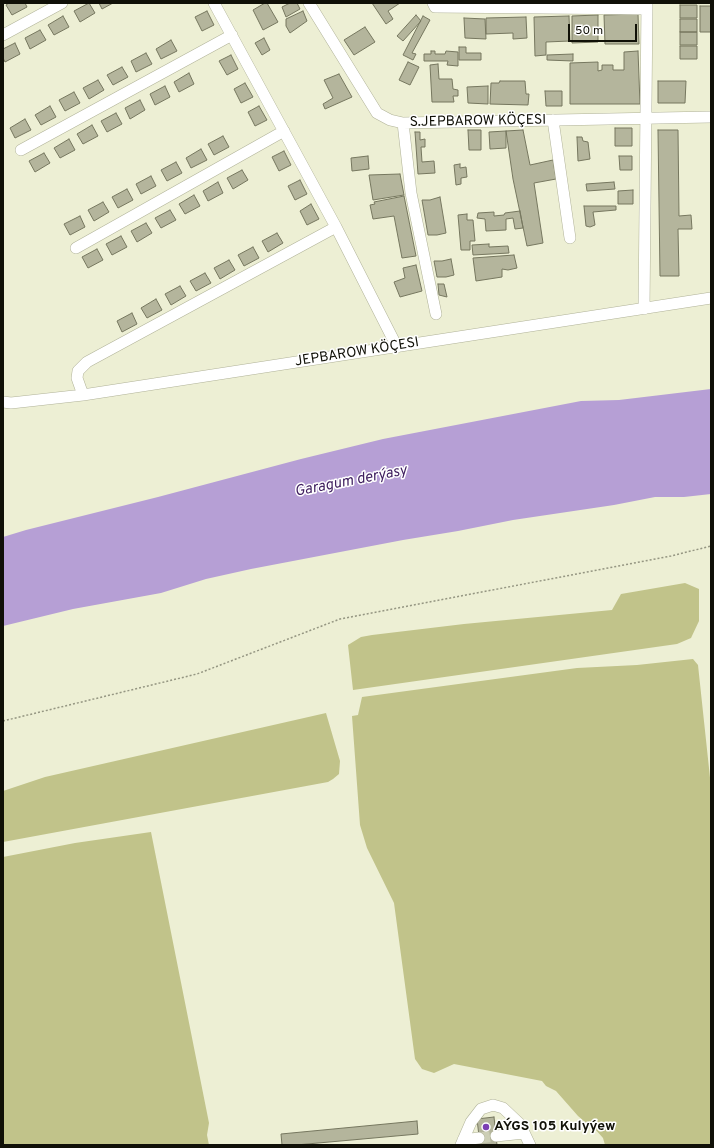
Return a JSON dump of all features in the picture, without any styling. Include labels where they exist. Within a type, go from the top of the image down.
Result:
[{"type":"street","points":[[3,35],[62,3]]},
{"type":"street","points":[[214,3],[336,227],[397,346]]},
{"type":"street","name":"S.JEPBAROW KÖÇESI","points":[[308,3],[377,113],[390,120],[403,123],[711,117]]},
{"type":"street","points":[[433,3],[435,7],[647,6],[644,309]]},
{"type":"street","points":[[21,150],[232,34]]},
{"type":"street","points":[[553,120],[570,238]]},
{"type":"street","points":[[403,123],[411,193],[436,314]]},
{"type":"street","points":[[76,248],[284,131]]},
{"type":"street","points":[[83,395],[77,378],[78,371],[87,362],[336,227]]},
{"type":"street","name":"JEPBAROW KÖÇESI","points":[[3,402],[11,403],[83,395],[711,298]]},
{"type":"street","points":[[462,1142],[470,1122],[482,1109],[493,1105],[502,1108],[520,1124],[530,1145]]},
{"type":"street","points":[[496,1136],[524,1133]]},
{"type":"street","points":[[462,1142],[479,1138]]},
{"type":"path","points":[[3,720],[197,674],[340,619],[671,556],[711,546]]},
{"type":"green space","points":[[685,583],[699,589],[699,621],[691,638],[677,644],[353,690],[348,645],[361,637],[464,624],[612,610],[621,594]]},
{"type":"green space","points":[[693,659],[698,665],[711,787],[711,1145],[605,1145],[603,1138],[595,1129],[578,1116],[556,1091],[546,1086],[542,1081],[454,1064],[434,1073],[422,1069],[415,1059],[394,903],[367,848],[360,825],[352,716],[358,715],[362,697],[577,668],[637,665]]},
{"type":"green space","points":[[326,713],[340,761],[339,774],[328,782],[3,842],[3,791],[45,777]]},
{"type":"green space","points":[[151,832],[209,1123],[207,1135],[209,1145],[3,1145],[3,857],[75,843]]},
{"type":"water","name":"Garagum derýasy","points":[[711,389],[711,494],[684,497],[655,497],[614,505],[513,520],[403,540],[251,569],[206,579],[161,593],[73,609],[3,626],[3,537],[383,439],[581,401],[619,400]]},
{"type":"building","points":[[9,3],[25,3],[27,7],[12,15],[6,5]]},
{"type":"building","points":[[89,3],[95,13],[80,22],[74,11]]},
{"type":"building","points":[[99,3],[113,3],[102,9]]},
{"type":"building","points":[[267,3],[278,22],[263,30],[253,10]]},
{"type":"building","points":[[290,3],[297,3],[300,9],[286,17],[282,7]]},
{"type":"building","points":[[372,3],[400,3],[388,11],[393,19],[386,24]]},
{"type":"building","points":[[680,5],[697,5],[697,18],[680,18]]},
{"type":"building","points":[[700,6],[711,6],[711,32],[700,32]]},
{"type":"building","points":[[207,11],[214,25],[202,31],[195,17]]},
{"type":"building","points":[[303,11],[307,21],[290,33],[286,26],[286,19]]},
{"type":"building","points":[[638,14],[639,44],[605,44],[604,15]]},
{"type":"building","points":[[416,15],[421,21],[403,41],[397,36]]},
{"type":"building","points":[[598,15],[598,42],[572,43],[572,16]]},
{"type":"building","points":[[63,16],[69,27],[54,35],[48,25]]},
{"type":"building","points":[[423,16],[430,20],[412,53],[416,54],[413,60],[403,55]]},
{"type":"building","points":[[569,16],[570,41],[546,42],[546,55],[535,56],[534,17]]},
{"type":"building","points":[[526,17],[527,38],[513,39],[513,33],[486,34],[486,18]]},
{"type":"building","points":[[464,18],[485,19],[486,39],[465,38]]},
{"type":"building","points":[[680,19],[697,19],[697,32],[680,32]]},
{"type":"building","points":[[365,27],[375,42],[354,55],[344,40]]},
{"type":"building","points":[[40,30],[46,40],[30,49],[25,38]]},
{"type":"building","points":[[680,32],[697,32],[697,45],[680,45]]},
{"type":"building","points":[[264,38],[270,50],[262,55],[255,43]]},
{"type":"building","points":[[171,40],[177,51],[161,59],[156,49]]},
{"type":"building","points":[[15,43],[20,54],[5,62],[3,58],[3,49]]},
{"type":"building","points":[[680,46],[697,46],[697,59],[680,59]]},
{"type":"building","points":[[459,47],[466,47],[466,53],[481,53],[481,60],[459,60]]},
{"type":"building","points":[[431,51],[435,51],[435,54],[445,54],[446,51],[458,52],[458,66],[447,65],[448,61],[424,61],[424,54],[431,54]]},
{"type":"building","points":[[638,51],[640,104],[570,104],[570,63],[598,62],[598,71],[602,70],[602,65],[613,65],[613,70],[624,70],[624,52]]},
{"type":"building","points":[[146,53],[152,64],[136,72],[131,61]]},
{"type":"building","points":[[573,54],[573,61],[547,60],[547,55]]},
{"type":"building","points":[[231,55],[238,69],[227,75],[219,61]]},
{"type":"building","points":[[408,62],[419,67],[410,85],[399,80]]},
{"type":"building","points":[[438,64],[439,79],[452,79],[453,89],[458,90],[458,96],[453,96],[454,102],[432,102],[430,65]]},
{"type":"building","points":[[122,67],[128,77],[113,85],[107,75]]},
{"type":"building","points":[[189,73],[194,84],[179,92],[174,82]]},
{"type":"building","points":[[339,74],[352,97],[325,109],[323,104],[333,98],[324,80]]},
{"type":"building","points":[[98,80],[104,90],[89,99],[83,88]]},
{"type":"building","points":[[500,81],[525,81],[526,94],[529,94],[528,105],[490,104],[491,83],[499,83]]},
{"type":"building","points":[[658,81],[686,81],[685,103],[658,103]]},
{"type":"building","points":[[245,83],[253,97],[241,103],[234,89]]},
{"type":"building","points":[[165,86],[170,97],[155,105],[150,94]]},
{"type":"building","points":[[488,86],[488,104],[468,103],[467,87]]},
{"type":"building","points":[[545,91],[562,91],[562,106],[546,106]]},
{"type":"building","points":[[74,92],[80,103],[65,111],[59,100]]},
{"type":"building","points":[[140,100],[145,110],[130,119],[125,108]]},
{"type":"building","points":[[50,106],[56,117],[41,125],[35,115]]},
{"type":"building","points":[[259,106],[267,120],[255,126],[248,112]]},
{"type":"building","points":[[116,113],[122,124],[107,132],[101,121]]},
{"type":"building","points":[[25,119],[31,130],[15,138],[10,128]]},
{"type":"building","points":[[92,125],[98,136],[83,144],[77,134]]},
{"type":"building","points":[[615,128],[632,128],[632,146],[615,146]]},
{"type":"building","points":[[468,130],[481,130],[481,150],[469,150]]},
{"type":"building","points":[[523,130],[530,165],[553,160],[556,179],[534,183],[543,243],[527,246],[513,179],[506,131]]},
{"type":"building","points":[[658,130],[678,130],[679,216],[691,215],[692,229],[678,229],[679,276],[660,276]]},
{"type":"building","points":[[506,131],[506,148],[490,149],[489,132]]},
{"type":"building","points":[[415,132],[420,132],[420,140],[425,139],[425,147],[421,147],[422,162],[434,161],[435,173],[418,174]]},
{"type":"building","points":[[223,136],[229,147],[214,155],[208,144]]},
{"type":"building","points":[[577,137],[582,137],[583,141],[588,142],[590,159],[578,161]]},
{"type":"building","points":[[69,139],[75,150],[60,158],[54,148]]},
{"type":"building","points":[[201,149],[207,160],[191,168],[186,158]]},
{"type":"building","points":[[284,151],[291,165],[279,171],[272,157]]},
{"type":"building","points":[[44,153],[50,163],[35,172],[29,161]]},
{"type":"building","points":[[368,156],[369,169],[352,171],[351,158]]},
{"type":"building","points":[[619,156],[632,156],[632,170],[620,170]]},
{"type":"building","points":[[176,162],[182,173],[167,181],[161,170]]},
{"type":"building","points":[[460,164],[460,168],[466,167],[467,177],[461,178],[461,184],[456,185],[454,165]]},
{"type":"building","points":[[242,170],[248,180],[233,189],[227,178]]},
{"type":"building","points":[[400,174],[404,195],[373,200],[369,175]]},
{"type":"building","points":[[151,176],[156,186],[141,194],[136,184]]},
{"type":"building","points":[[300,180],[307,194],[295,200],[288,186]]},
{"type":"building","points":[[218,182],[223,193],[208,201],[203,191]]},
{"type":"building","points":[[614,182],[615,189],[587,191],[586,184]]},
{"type":"building","points":[[127,189],[133,200],[118,208],[112,197]]},
{"type":"building","points":[[633,190],[633,204],[618,204],[618,191]]},
{"type":"building","points":[[194,195],[200,206],[185,214],[179,204]]},
{"type":"building","points":[[404,196],[416,256],[402,258],[394,216],[373,219],[370,205],[375,204],[374,202]]},
{"type":"building","points":[[440,197],[446,233],[428,235],[422,200],[430,200]]},
{"type":"building","points":[[103,202],[109,212],[94,221],[88,210]]},
{"type":"building","points":[[311,204],[319,219],[307,225],[300,211]]},
{"type":"building","points":[[584,206],[616,206],[616,210],[593,212],[595,225],[590,227],[586,226]]},
{"type":"building","points":[[170,210],[176,220],[161,228],[155,218]]},
{"type":"building","points":[[520,211],[523,228],[515,229],[513,218],[506,219],[506,230],[486,231],[485,219],[477,218],[478,213],[494,212],[494,216]]},
{"type":"building","points":[[467,214],[467,220],[473,220],[475,241],[470,241],[470,250],[461,250],[458,215]]},
{"type":"building","points":[[80,216],[85,227],[70,235],[64,224]]},
{"type":"building","points":[[146,223],[152,233],[137,242],[131,231]]},
{"type":"building","points":[[277,233],[283,243],[268,252],[262,241]]},
{"type":"building","points":[[121,236],[127,247],[112,255],[106,244]]},
{"type":"building","points":[[489,244],[489,247],[508,246],[509,253],[473,255],[472,245]]},
{"type":"building","points":[[253,247],[259,258],[244,266],[238,255]]},
{"type":"building","points":[[97,249],[103,260],[88,268],[82,257]]},
{"type":"building","points":[[514,255],[517,268],[508,270],[502,269],[502,277],[476,281],[473,258]]},
{"type":"building","points":[[451,259],[454,275],[437,277],[434,261]]},
{"type":"building","points":[[229,260],[235,270],[220,279],[214,268]]},
{"type":"building","points":[[416,265],[422,291],[400,297],[394,282],[405,278],[403,268]]},
{"type":"building","points":[[205,273],[211,283],[196,291],[190,281]]},
{"type":"building","points":[[438,284],[444,284],[447,297],[439,295]]},
{"type":"building","points":[[180,286],[186,296],[171,305],[165,294]]},
{"type":"building","points":[[156,299],[162,310],[147,318],[141,308]]},
{"type":"building","points":[[132,313],[137,324],[122,332],[117,321]]},
{"type":"building","name":"AÝGS 105 Kulyýew","points":[[494,1117],[497,1145],[480,1145],[477,1119]]},
{"type":"building","points":[[417,1121],[418,1134],[282,1145],[281,1134]]},
{"type":"tunnel","points":[[479,1138],[496,1136]]},
{"type":"place","name":"AÝGS 105 Kulyýew","points":[[486,1127]]}]
